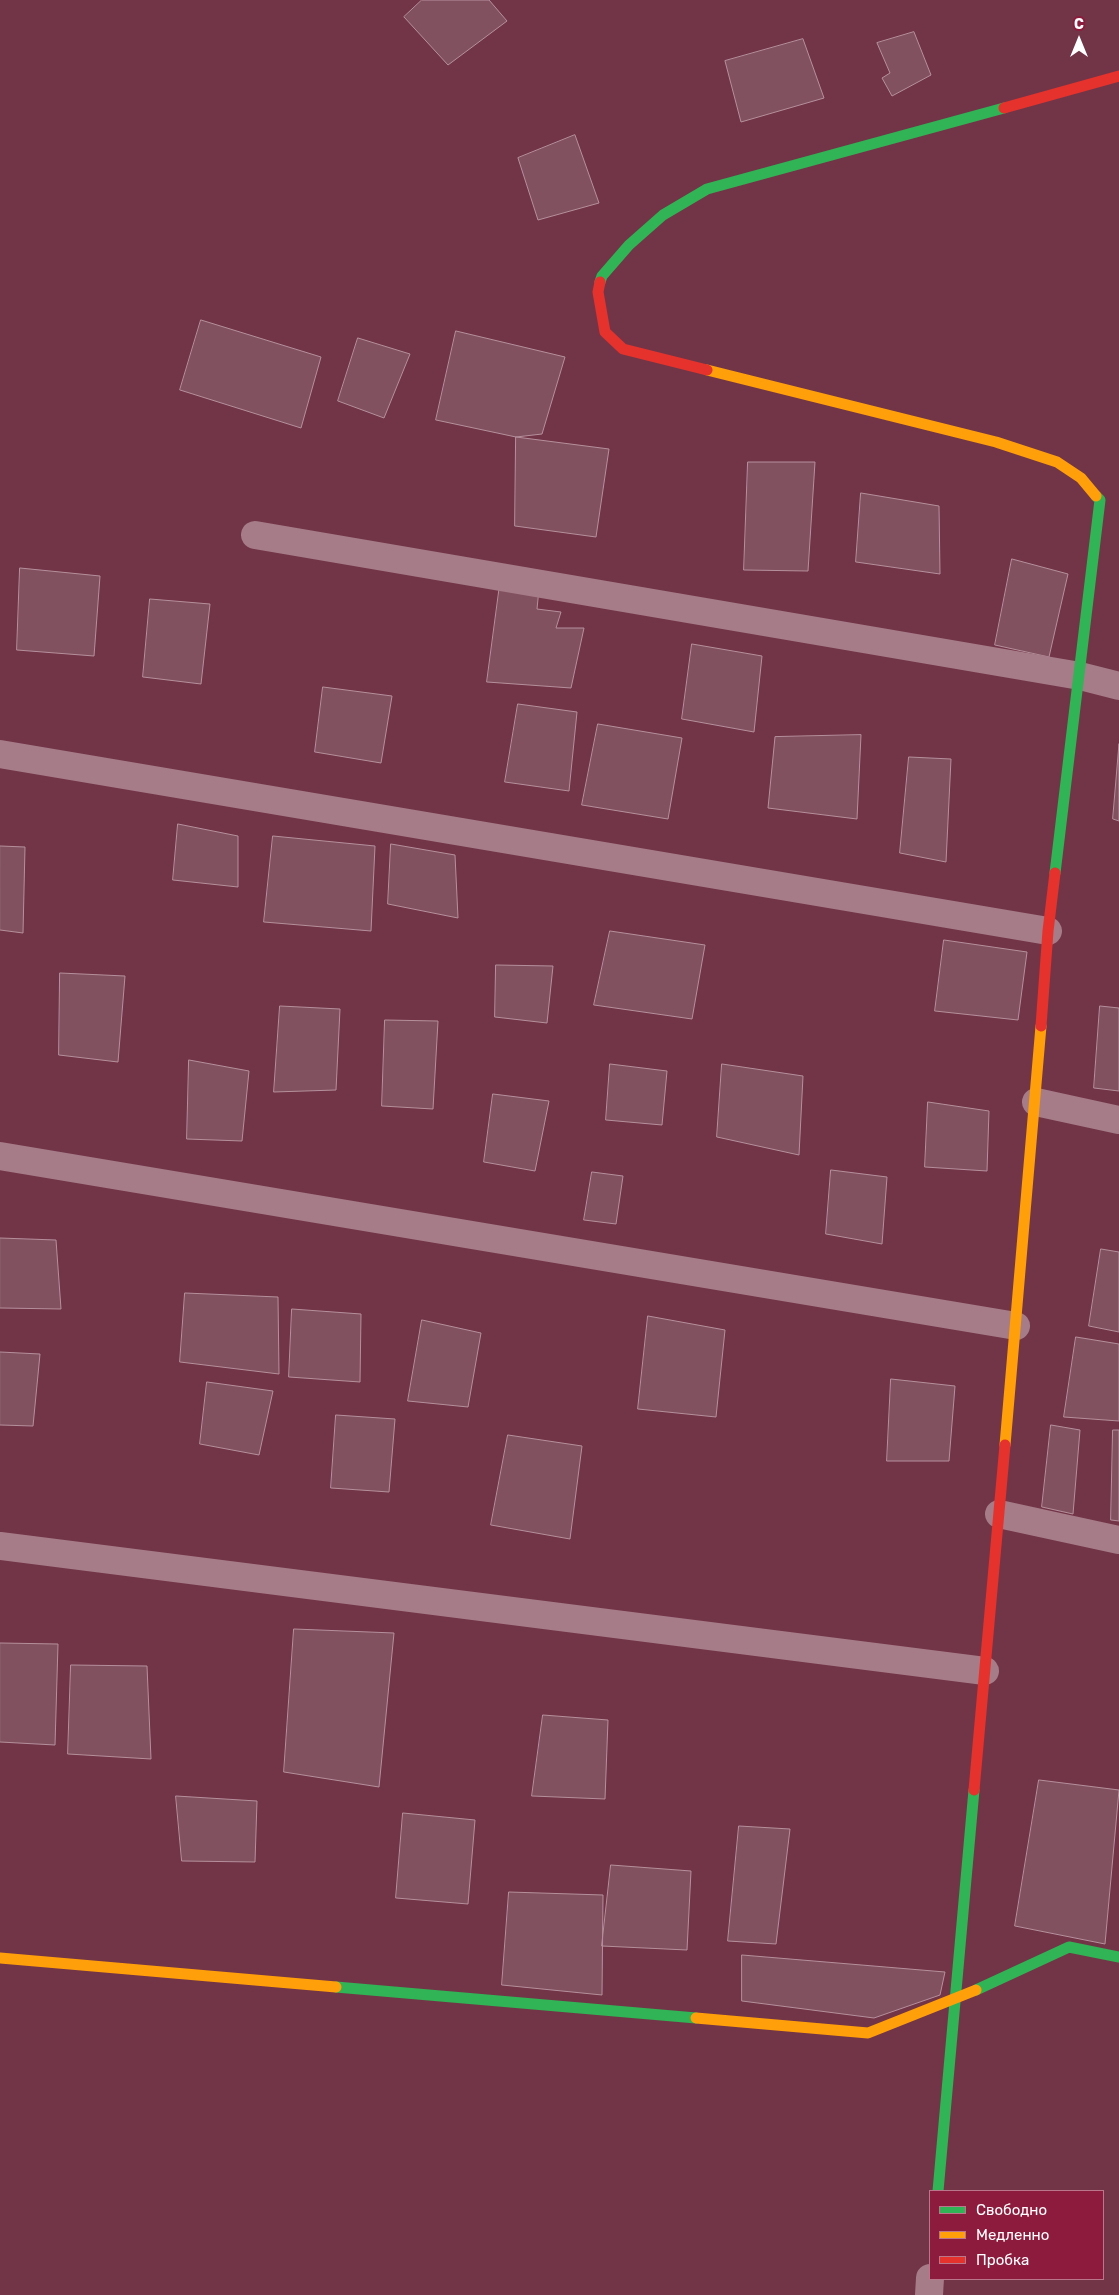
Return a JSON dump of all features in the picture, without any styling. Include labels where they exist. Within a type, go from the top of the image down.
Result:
[{"type":"street","points":[[938,2190],[1036,1102],[1048,931],[1100,500],[1081,478],[1057,462],[996,442],[623,349],[605,332],[598,292],[602,276],[629,245],[663,215],[706,189],[1119,76]]},
{"type":"street","points":[[255,535],[1080,676],[1119,686]]},
{"type":"street","points":[[0,754],[1048,931]]},
{"type":"street","points":[[1036,1102],[1119,1120]]},
{"type":"street","points":[[0,1156],[1016,1326]]},
{"type":"street","points":[[999,1514],[1119,1540]]},
{"type":"street","points":[[0,1546],[985,1671]]},
{"type":"street","points":[[0,1958],[868,2033],[955,2000],[1069,1947],[1119,1957]]},
{"type":"street","points":[[929,2295],[930,2280]]},
{"type":"building","points":[[422,0],[489,0],[507,21],[448,65],[404,17]]},
{"type":"building","points":[[914,32],[931,75],[892,96],[882,78],[890,73],[877,43]]},
{"type":"building","points":[[803,39],[824,98],[741,122],[725,61]]},
{"type":"building","points":[[575,135],[599,203],[538,220],[518,158]]},
{"type":"building","points":[[201,320],[321,357],[301,428],[180,390]]},
{"type":"building","points":[[456,331],[565,357],[542,434],[516,437],[436,420]]},
{"type":"building","points":[[358,338],[410,354],[384,418],[338,401]]},
{"type":"building","points":[[516,437],[609,449],[596,537],[515,526]]},
{"type":"building","points":[[748,462],[815,462],[808,571],[744,570]]},
{"type":"building","points":[[861,493],[939,506],[940,574],[856,562]]},
{"type":"building","points":[[1012,559],[1068,574],[1049,657],[995,645]]},
{"type":"building","points":[[20,568],[100,576],[94,656],[17,650]]},
{"type":"building","points":[[500,584],[539,589],[537,609],[561,612],[556,628],[584,628],[571,688],[487,682]]},
{"type":"building","points":[[150,599],[210,604],[201,684],[143,677]]},
{"type":"building","points":[[692,644],[762,656],[754,732],[682,719]]},
{"type":"building","points":[[323,687],[392,696],[381,763],[315,752]]},
{"type":"building","points":[[518,704],[577,712],[569,791],[505,782]]},
{"type":"building","points":[[598,724],[682,738],[668,819],[582,805]]},
{"type":"building","points":[[861,735],[857,819],[768,808],[775,737]]},
{"type":"building","points":[[1119,744],[1119,821],[1113,819]]},
{"type":"building","points":[[909,757],[951,759],[946,862],[900,853]]},
{"type":"building","points":[[178,824],[238,836],[238,887],[173,880]]},
{"type":"building","points":[[273,836],[375,846],[371,931],[264,922]]},
{"type":"building","points":[[391,844],[455,855],[458,918],[388,904]]},
{"type":"building","points":[[0,846],[25,847],[23,933],[0,930]]},
{"type":"building","points":[[610,931],[705,945],[692,1019],[594,1005]]},
{"type":"building","points":[[944,940],[1027,952],[1018,1020],[935,1011]]},
{"type":"building","points":[[496,965],[553,966],[547,1023],[495,1017]]},
{"type":"building","points":[[60,973],[125,976],[118,1062],[59,1055]]},
{"type":"building","points":[[280,1006],[340,1009],[336,1090],[274,1092]]},
{"type":"building","points":[[1100,1006],[1119,1008],[1119,1091],[1094,1088]]},
{"type":"building","points":[[385,1020],[438,1021],[433,1109],[382,1106]]},
{"type":"building","points":[[189,1060],[249,1071],[242,1141],[187,1139]]},
{"type":"building","points":[[610,1064],[667,1071],[662,1125],[606,1120]]},
{"type":"building","points":[[722,1064],[803,1076],[799,1155],[717,1137]]},
{"type":"building","points":[[493,1094],[549,1101],[535,1171],[484,1162]]},
{"type":"building","points":[[928,1102],[989,1111],[987,1171],[925,1167]]},
{"type":"building","points":[[831,1170],[887,1177],[882,1244],[826,1234]]},
{"type":"building","points":[[592,1172],[623,1176],[616,1224],[584,1220]]},
{"type":"building","points":[[0,1238],[56,1240],[61,1309],[0,1308]]},
{"type":"building","points":[[1101,1249],[1119,1252],[1119,1332],[1089,1326]]},
{"type":"building","points":[[185,1293],[278,1297],[279,1374],[180,1362]]},
{"type":"building","points":[[292,1309],[361,1314],[360,1382],[289,1377]]},
{"type":"building","points":[[648,1316],[725,1330],[716,1417],[638,1409]]},
{"type":"building","points":[[422,1320],[481,1333],[468,1407],[408,1401]]},
{"type":"building","points":[[1076,1337],[1119,1344],[1119,1421],[1064,1417]]},
{"type":"building","points":[[0,1352],[40,1354],[33,1426],[0,1425]]},
{"type":"building","points":[[891,1379],[955,1386],[949,1461],[887,1461]]},
{"type":"building","points":[[207,1382],[273,1391],[259,1455],[200,1444]]},
{"type":"building","points":[[336,1415],[395,1419],[389,1492],[331,1488]]},
{"type":"building","points":[[1051,1425],[1080,1430],[1073,1514],[1042,1507]]},
{"type":"building","points":[[1113,1430],[1119,1430],[1119,1521],[1111,1520]]},
{"type":"building","points":[[508,1435],[582,1446],[570,1539],[491,1525]]},
{"type":"building","points":[[294,1629],[394,1633],[379,1787],[284,1772]]},
{"type":"building","points":[[0,1643],[58,1644],[55,1745],[0,1742]]},
{"type":"building","points":[[71,1665],[147,1666],[151,1759],[68,1754]]},
{"type":"building","points":[[543,1715],[608,1720],[605,1799],[532,1796]]},
{"type":"building","points":[[1039,1780],[1119,1790],[1105,1944],[1015,1926]]},
{"type":"building","points":[[176,1796],[257,1801],[255,1862],[182,1861]]},
{"type":"building","points":[[403,1813],[475,1820],[468,1904],[396,1898]]},
{"type":"building","points":[[739,1826],[790,1829],[776,1944],[728,1941]]},
{"type":"building","points":[[611,1865],[691,1871],[687,1950],[602,1946]]},
{"type":"building","points":[[509,1892],[603,1895],[602,1995],[502,1985]]},
{"type":"building","points":[[742,1955],[945,1972],[940,1995],[874,2018],[742,2001]]},
{"type":"traffic: fast","points":[[600,282],[602,276],[629,245],[663,215],[707,189],[1004,108]]},
{"type":"traffic: fast","points":[[1055,873],[1100,500],[1096,496]]},
{"type":"traffic: fast","points":[[938,2190],[974,1790]]},
{"type":"traffic: fast","points":[[976,1990],[1069,1947],[1119,1957]]},
{"type":"traffic: fast","points":[[336,1987],[696,2018]]},
{"type":"traffic: slow","points":[[707,370],[996,442],[1057,462],[1081,478],[1096,496]]},
{"type":"traffic: slow","points":[[1005,1445],[1041,1026]]},
{"type":"traffic: slow","points":[[0,1958],[336,1987]]},
{"type":"traffic: slow","points":[[696,2018],[868,2033],[976,1990]]},
{"type":"traffic: jam","points":[[1004,108],[1119,76]]},
{"type":"traffic: jam","points":[[600,282],[598,292],[605,332],[623,349],[707,370]]},
{"type":"traffic: jam","points":[[1041,1026],[1048,931],[1055,873]]},
{"type":"traffic: jam","points":[[974,1790],[1005,1445]]}]
